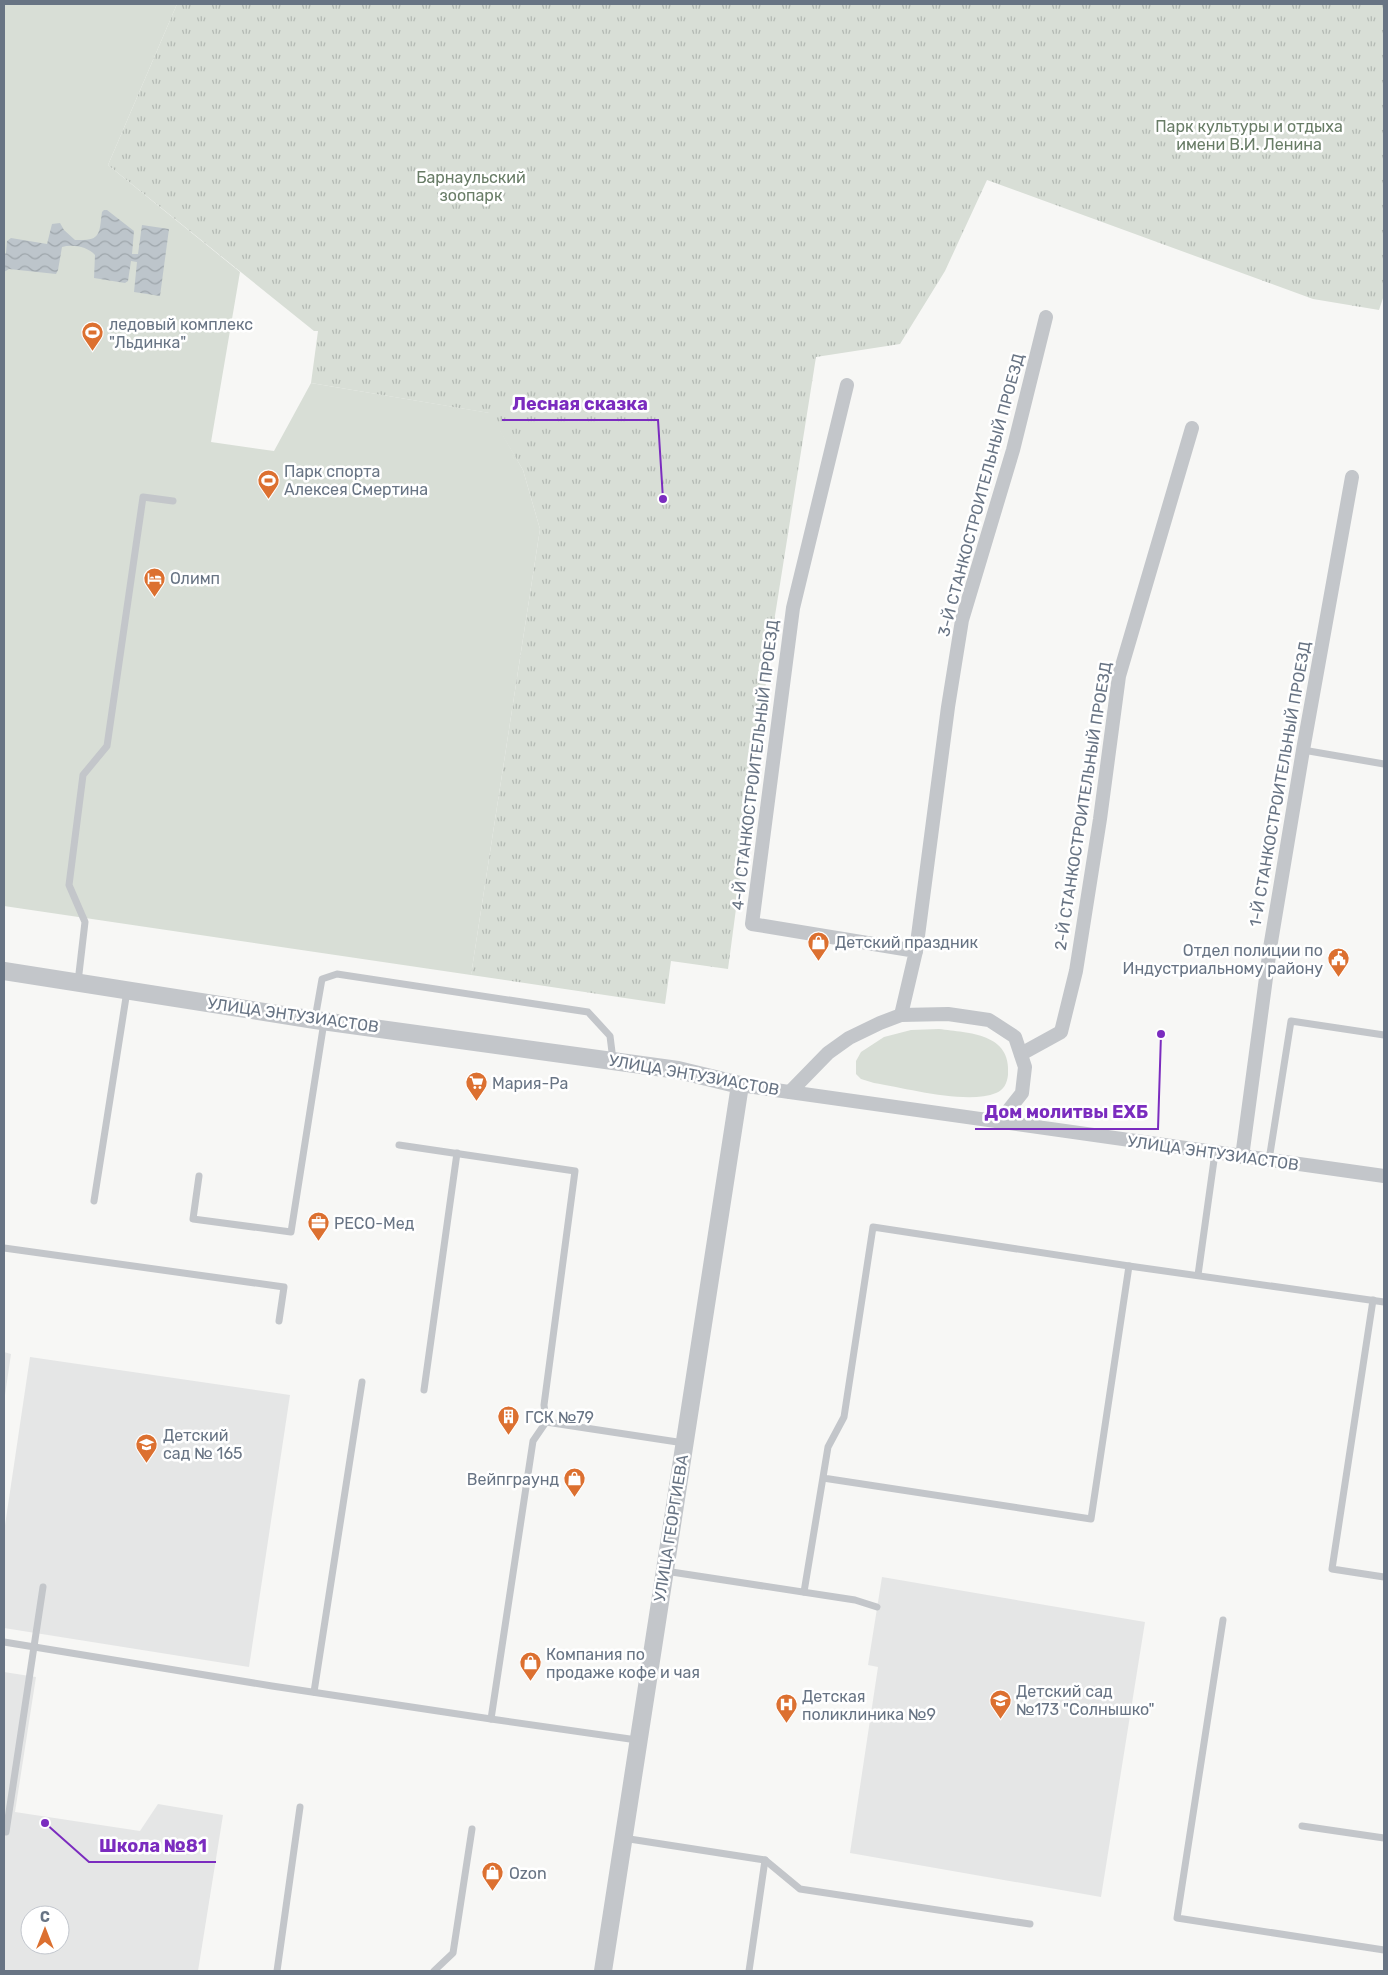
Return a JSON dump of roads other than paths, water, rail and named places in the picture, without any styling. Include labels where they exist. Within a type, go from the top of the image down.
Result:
[{"type":"street","name":"3-Й СТАНКОСТРОИТЕЛЬНЫЙ ПРОЕЗД","points":[[916,951],[948,707],[962,620],[1013,450],[1046,317]]},
{"type":"street","name":"4-Й СТАНКОСТРОИТЕЛЬНЫЙ ПРОЕЗД","points":[[847,385],[793,608],[752,924],[916,951]]},
{"type":"street","name":"2-Й СТАНКОСТРОИТЕЛЬНЫЙ ПРОЕЗД","points":[[1021,1054],[1061,1032],[1076,971],[1100,819],[1118,676],[1192,428]]},
{"type":"street","name":"1-Й СТАНКОСТРОИТЕЛЬНЫЙ ПРОЕЗД","points":[[1242,1157],[1270,948],[1352,477]]},
{"type":"street","points":[[901,1015],[916,951]]},
{"type":"street","name":"УЛИЦА ЭНТУЗИАСТОВ","points":[[4,971],[319,1020],[678,1070],[740,1085],[1384,1176]]},
{"type":"street","points":[[790,1092],[828,1053],[849,1038],[880,1022],[901,1015],[948,1014],[989,1020],[1015,1037],[1025,1067],[1022,1093],[999,1122]]},
{"type":"street","name":"УЛИЦА ГЕОРГИЕВА","points":[[603,1971],[637,1740],[740,1085]]},
{"type":"lane","points":[[78,982],[85,922],[69,885],[83,775],[107,746],[143,497],[173,501]]},
{"type":"lane","points":[[1303,750],[1384,764]]},
{"type":"lane","points":[[198,1176],[193,1219],[291,1232],[319,1020],[322,979],[337,974],[588,1012],[610,1036],[613,1060]]},
{"type":"lane","points":[[94,1201],[127,990]]},
{"type":"lane","points":[[1269,1161],[1291,1021],[1384,1035]]},
{"type":"lane","points":[[399,1145],[575,1171],[544,1405],[546,1422],[533,1441],[492,1719]]},
{"type":"lane","points":[[424,1390],[457,1153]]},
{"type":"lane","points":[[1198,1275],[1216,1153]]},
{"type":"lane","points":[[804,1592],[828,1446],[844,1416],[873,1227],[1384,1302]]},
{"type":"lane","points":[[4,1248],[284,1287],[280,1321]]},
{"type":"lane","points":[[823,1478],[1091,1519],[1129,1266]]},
{"type":"lane","points":[[1373,1300],[1332,1569],[1384,1577]]},
{"type":"lane","points":[[314,1692],[362,1382]]},
{"type":"lane","points":[[546,1422],[684,1443]]},
{"type":"lane","points":[[665,1571],[855,1600],[877,1607]]},
{"type":"lane","points":[[6,1832],[43,1587]]},
{"type":"lane","points":[[1223,1620],[1177,1918],[1384,1950]]},
{"type":"lane","points":[[4,1642],[314,1692],[637,1740]]},
{"type":"lane","points":[[277,1971],[300,1808]]},
{"type":"lane","points":[[1302,1826],[1384,1838]]},
{"type":"lane","points":[[434,1971],[453,1953],[472,1829]]},
{"type":"lane","points":[[622,1838],[765,1860],[800,1888],[1030,1924]]},
{"type":"lane","points":[[749,1971],[765,1860]]},
{"type":"water","points":[[104,210],[107,210],[134,231],[132,254],[138,254],[142,225],[169,229],[160,296],[134,292],[137,262],[131,261],[128,281],[125,283],[94,278],[95,255],[84,248],[75,246],[62,247],[56,274],[9,269],[4,272],[4,255],[6,253],[7,241],[11,238],[47,244],[52,224],[60,223],[64,230],[75,240],[94,238],[99,231]]},
{"type":"place","name":"ледовый комплекс \"Льдинка\"","points":[[93,352]]},
{"type":"place","name":"Парк спорта Алексея Смертина","points":[[268,499]]},
{"type":"place","name":"Лесная сказка","points":[[663,499]]},
{"type":"place","name":"Олимп","points":[[154,597]]},
{"type":"place","name":"Детский праздник","points":[[819,961]]},
{"type":"place","name":"Отдел полиции по Индустриальному району","points":[[1339,978]]},
{"type":"place","name":"Дом молитвы ЕХБ","points":[[1161,1034]]},
{"type":"place","name":"Мария-Ра","points":[[476,1102]]},
{"type":"place","name":"РЕСО-Мед","points":[[318,1242]]},
{"type":"place","name":"ГСК №79","points":[[509,1436]]},
{"type":"place","name":"Детский сад № 165","points":[[147,1463]]},
{"type":"place","name":"Вейпграунд","points":[[575,1498]]},
{"type":"place","name":"Компания по продаже кофе и чая","points":[[530,1682]]},
{"type":"place","name":"Детский сад №173 \"Солнышко\"","points":[[1000,1719]]},
{"type":"place","name":"Детская поликлиника №9","points":[[786,1724]]},
{"type":"place","name":"Школа №81","points":[[45,1823]]},
{"type":"place","name":"Ozon","points":[[493,1892]]},
{"type":"park label","name":"Парк культуры и отдыха имени В.И. Ленина","points":[[1249,135]]},
{"type":"park label","name":"Барнаульский зоопарк","points":[[471,186]]}]
